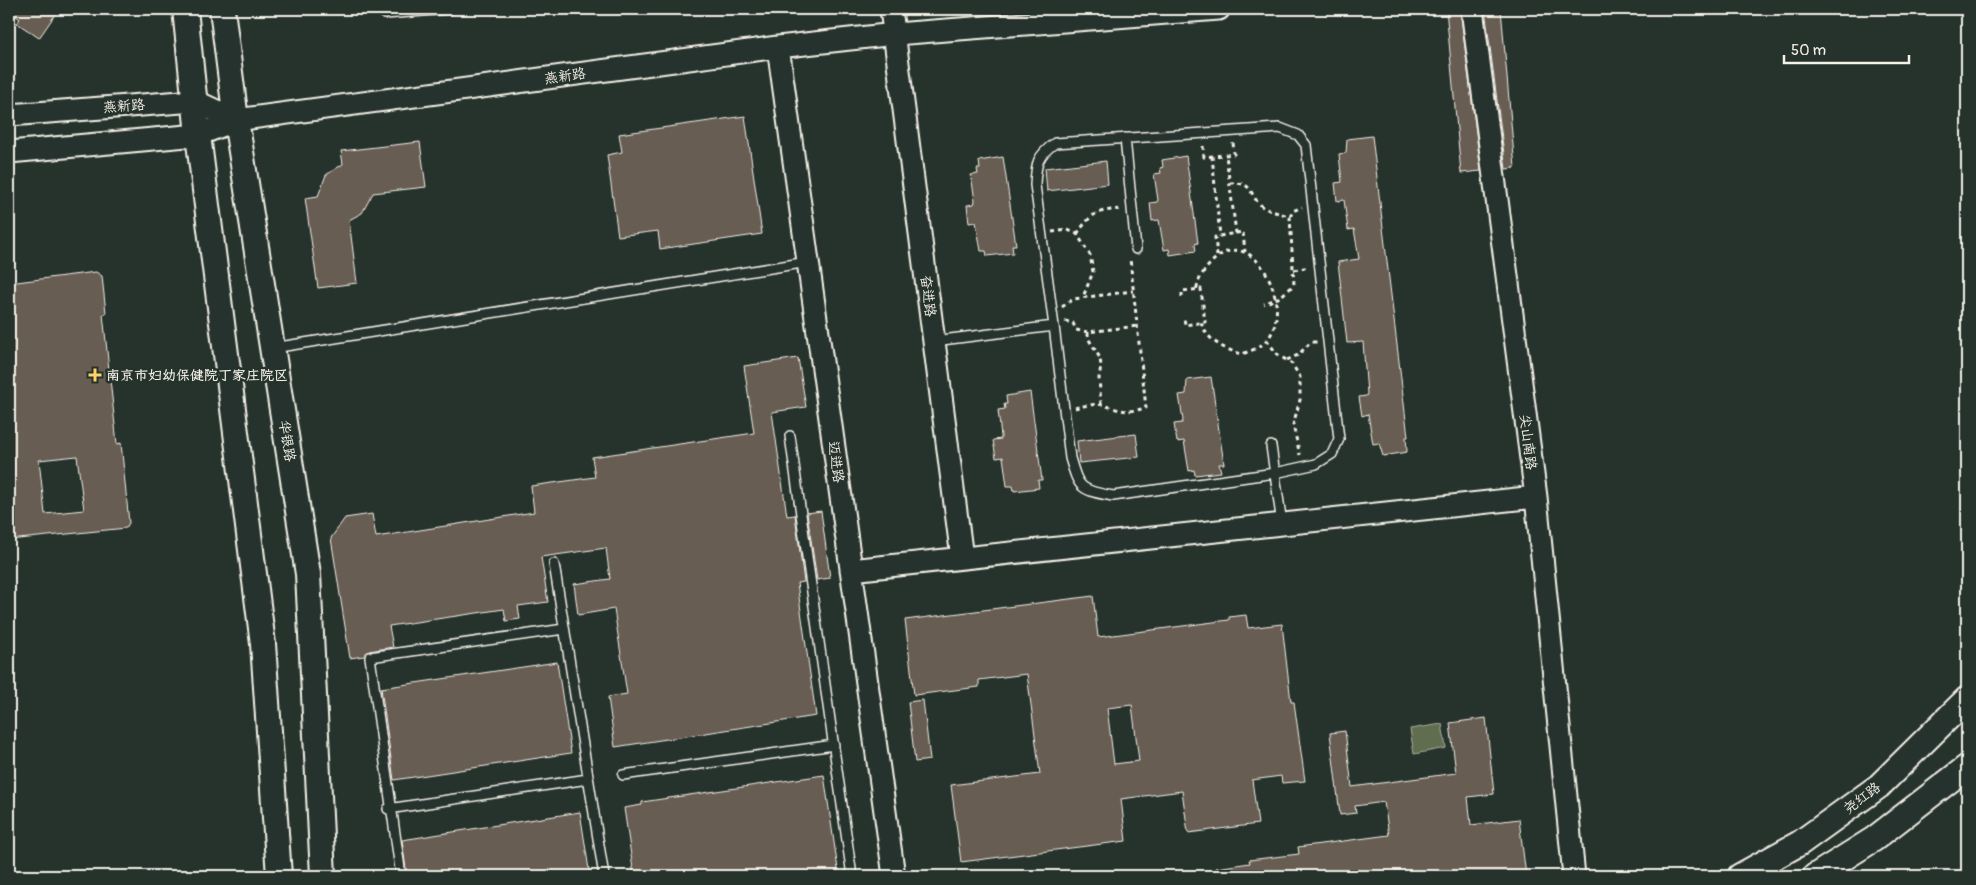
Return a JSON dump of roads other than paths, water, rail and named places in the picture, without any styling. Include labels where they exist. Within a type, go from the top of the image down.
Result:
[{"type":"main road","points":[[185,9],[198,135],[262,644],[279,876]]},
{"type":"main road","name":"华银路","points":[[222,9],[236,120],[308,574],[323,876]]},
{"type":"main road","name":"尧红路","points":[[1740,876],[1800,843],[1879,786],[1967,698]]},
{"type":"main road","points":[[1814,876],[1874,839],[1967,767]]},
{"type":"street","name":"奋进路","points":[[891,9],[962,558]]},
{"type":"street","name":"燕新路","points":[[9,152],[198,135],[236,120],[778,47],[895,34],[1220,9]]},
{"type":"street","name":"尖山南路","points":[[1472,9],[1536,497],[1574,876]]},
{"type":"street","name":"迈进路","points":[[778,47],[894,876]]},
{"type":"street","name":"燕新路","points":[[9,115],[195,101],[236,120]]},
{"type":"street","points":[[851,570],[1536,497]]},
{"type":"lane","points":[[380,9],[385,14],[450,9]]},
{"type":"lane","points":[[1280,128],[1298,135],[1306,145],[1338,444],[1332,454],[1316,464],[1275,473],[1113,496],[1082,487],[1076,478],[1070,458],[1041,233],[1035,185],[1036,166],[1042,153],[1055,143],[1125,138],[1280,128]]},
{"type":"lane","points":[[1125,138],[1133,252]]},
{"type":"lane","points":[[272,348],[808,262]]},
{"type":"lane","points":[[934,341],[1054,326]]},
{"type":"lane","points":[[790,436],[852,876]]},
{"type":"lane","points":[[1271,446],[1282,524]]},
{"type":"lane","points":[[554,564],[604,876]]},
{"type":"lane","points":[[401,876],[370,657],[564,629]]},
{"type":"lane","points":[[623,775],[834,744]]},
{"type":"lane","points":[[388,809],[588,779]]},
{"type":"place","name":"南京市妇幼保健院丁家庄院区","points":[[95,375]]}]
